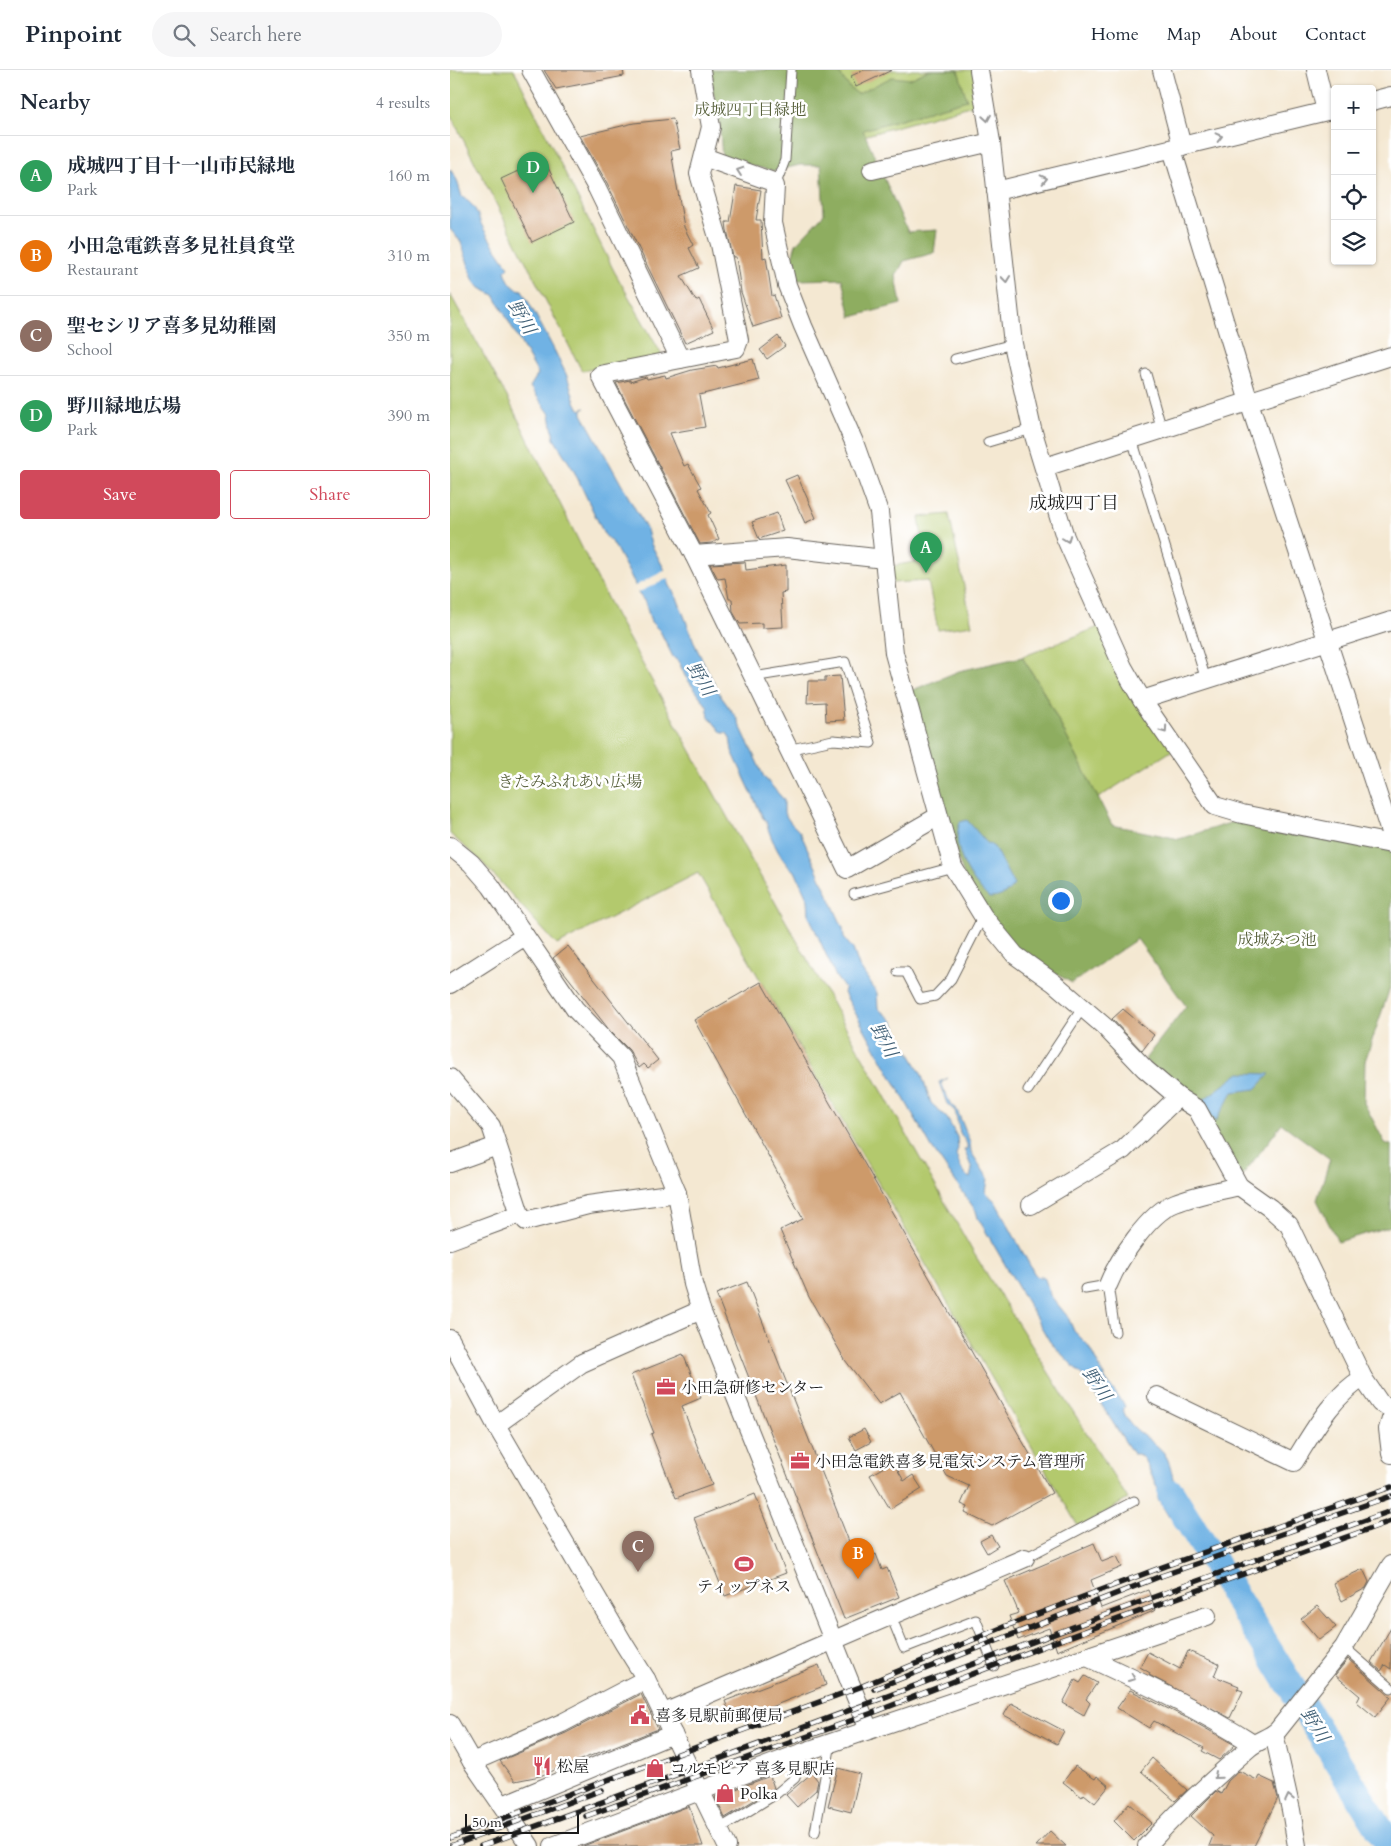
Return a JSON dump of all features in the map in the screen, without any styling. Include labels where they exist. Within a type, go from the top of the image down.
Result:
[{"type":"street","points":[[531,70],[597,188],[680,359]]},
{"type":"street","points":[[701,70],[711,127],[699,174],[720,244],[739,340],[736,348],[600,375],[694,555],[787,750],[847,869],[937,816]]},
{"type":"street","points":[[979,70],[991,142],[1013,344],[1032,429],[1065,537],[1123,667],[1142,700],[1216,806],[1242,814],[1391,844]]},
{"type":"street","points":[[1162,70],[1177,148],[1249,402],[1391,835]]},
{"type":"street","points":[[996,191],[1330,110],[1316,70]]},
{"type":"street","points":[[1376,99],[1391,96]]},
{"type":"street","points":[[872,170],[991,142]]},
{"type":"street","points":[[704,157],[774,182],[773,224],[788,285],[802,326],[854,442],[879,512],[894,653],[937,816],[953,867],[983,916],[1015,956],[1054,983],[1083,1008],[1145,1069],[1178,1097],[1196,1109],[1239,1186],[1270,1208],[1289,1226],[1362,1378],[1380,1403],[1391,1408]]},
{"type":"street","points":[[1045,468],[1391,356]]},
{"type":"street","points":[[694,555],[788,548],[884,559]]},
{"type":"street","points":[[1142,700],[1391,621]]},
{"type":"street","points":[[450,846],[471,863],[486,880],[575,1009],[622,1057],[677,1193],[694,1284],[701,1310],[869,1730]]},
{"type":"street","points":[[450,984],[525,936]]},
{"type":"street","points":[[454,1082],[491,1126],[520,1214],[526,1221],[588,1205],[677,1193]]},
{"type":"street","points":[[1031,1205],[1123,1150],[1178,1097]]},
{"type":"street","points":[[450,1163],[497,1146]]},
{"type":"street","points":[[1108,1285],[1116,1266],[1145,1227],[1174,1203],[1239,1186]]},
{"type":"street","points":[[450,1240],[520,1214]]},
{"type":"street","points":[[496,1425],[582,1363],[701,1310]]},
{"type":"street","points":[[450,1339],[496,1425],[646,1679],[727,1846]]},
{"type":"street","points":[[1157,1396],[1294,1462],[1323,1416],[1348,1386],[1362,1378]]},
{"type":"street","points":[[1391,1418],[1388,1428],[1391,1454]]},
{"type":"street","points":[[664,1713],[1025,1558]]},
{"type":"street","points":[[1147,1846],[1182,1807],[1253,1744],[1276,1732],[1344,1647],[1391,1565]]},
{"type":"street","points":[[553,1846],[801,1753],[1207,1616]]},
{"type":"street","points":[[1088,1657],[1172,1696],[1213,1718],[1253,1744]]},
{"type":"street","points":[[472,1762],[562,1723],[646,1679]]},
{"type":"street","points":[[450,1724],[456,1750],[472,1762],[530,1846]]},
{"type":"street","points":[[1276,1732],[1297,1846]]},
{"type":"street","points":[[502,1805],[673,1734]]},
{"type":"lane","points":[[775,186],[785,160],[791,70]]},
{"type":"lane","points":[[955,359],[1013,344]]},
{"type":"lane","points":[[1146,374],[1162,430]]},
{"type":"lane","points":[[988,442],[1032,429]]},
{"type":"lane","points":[[1132,439],[1206,680]]},
{"type":"lane","points":[[753,677],[845,662],[871,743],[834,740],[787,750]]},
{"type":"lane","points":[[854,894],[953,867]]},
{"type":"lane","points":[[898,972],[906,972],[920,999],[935,996],[951,979],[983,916]]},
{"type":"lane","points":[[1028,1090],[1083,1008]]},
{"type":"lane","points":[[1085,1289],[1108,1285],[1115,1332]]},
{"type":"lane","points":[[1025,1558],[1076,1534],[1134,1501]]},
{"type":"lane","points":[[891,1616],[904,1648],[976,1620],[994,1666]]},
{"type":"lane","points":[[1344,1647],[1391,1688]]},
{"type":"lane","points":[[815,1832],[831,1743]]},
{"type":"lane","points":[[719,1829],[776,1794],[795,1778],[801,1753]]},
{"type":"green space","points":[[450,70],[514,70],[614,271],[663,357],[582,371],[450,114]]},
{"type":"green space","name":"成城四丁目緑地","points":[[708,70],[837,70],[850,88],[858,94],[892,77],[910,79],[929,70],[958,70],[967,100],[863,130],[908,232],[937,230],[934,253],[904,261],[896,276],[901,304],[851,317],[842,279],[796,280],[790,264],[796,244],[824,214],[821,165],[800,165],[774,171],[722,159],[719,117]]},
{"type":"green space","points":[[835,70],[974,70],[980,103],[846,141]]},
{"type":"green space","name":"きたみふれあい広場","points":[[450,294],[507,397],[615,614],[745,849],[973,1252],[1128,1499],[1079,1528],[698,873],[557,945],[479,859],[450,834]]},
{"type":"green space","points":[[949,514],[972,625],[938,630],[928,581],[891,583],[892,566],[925,560],[919,517]]},
{"type":"green space","points":[[1104,625],[1176,748],[1098,798],[1041,687],[1022,657]]},
{"type":"green space","name":"成城みつ池","points":[[1022,657],[1041,687],[1112,825],[1179,839],[1252,816],[1391,849],[1391,985],[1365,1061],[1364,1103],[1385,1143],[1391,1145],[1391,1226],[1338,1242],[1317,1200],[1330,1159],[1282,1124],[1241,1177],[1145,1059],[1186,1006],[1137,939],[1072,983],[1008,946],[975,909],[903,694],[959,671]]},
{"type":"water","points":[[450,169],[457,180],[462,197],[475,209],[482,226],[509,267],[505,271],[509,281],[513,286],[522,290],[545,332],[566,374],[577,406],[580,410],[585,408],[582,414],[647,530],[651,544],[668,576],[669,584],[678,600],[696,647],[720,695],[736,717],[764,777],[784,800],[784,813],[800,832],[843,928],[844,938],[853,949],[859,966],[877,993],[878,1008],[896,1026],[895,1035],[901,1038],[921,1073],[931,1103],[947,1118],[957,1137],[958,1148],[956,1155],[961,1168],[970,1178],[972,1169],[964,1149],[967,1149],[967,1144],[960,1133],[955,1111],[947,1104],[939,1082],[948,1078],[941,1083],[951,1105],[957,1110],[970,1142],[971,1152],[988,1178],[986,1193],[995,1201],[1034,1273],[1040,1279],[1041,1276],[1045,1279],[1050,1295],[1068,1317],[1074,1331],[1088,1345],[1106,1380],[1125,1406],[1123,1409],[1130,1422],[1164,1453],[1179,1497],[1198,1521],[1186,1525],[1179,1509],[1171,1511],[1169,1517],[1158,1499],[1158,1489],[1144,1459],[1138,1454],[1133,1454],[1083,1376],[1050,1342],[978,1218],[976,1211],[932,1148],[844,993],[845,989],[836,977],[809,916],[808,900],[795,871],[786,863],[773,841],[766,821],[732,751],[730,738],[727,733],[722,733],[709,717],[707,706],[685,676],[679,662],[673,657],[660,631],[651,622],[645,602],[637,592],[634,582],[614,545],[604,534],[573,469],[554,439],[550,414],[530,387],[538,374],[494,295],[480,288],[473,279],[461,242],[450,229]]},
{"type":"water","points":[[967,820],[986,842],[994,847],[1014,885],[1003,895],[989,898],[975,882],[964,863],[960,853],[958,832],[960,822]]},
{"type":"water","points":[[1240,1073],[1270,1074],[1256,1089],[1233,1092],[1215,1122],[1203,1100]]},
{"type":"pier","points":[[668,569],[671,577],[635,594],[633,587]]},
{"type":"building","points":[[544,70],[623,70],[624,76],[556,89]]},
{"type":"building","points":[[864,70],[892,70],[856,87],[851,76]]},
{"type":"building","points":[[673,119],[680,149],[671,151],[684,227],[693,245],[689,248],[699,268],[681,276],[696,301],[699,299],[714,330],[685,343],[607,183],[580,136],[634,123]]},
{"type":"building","points":[[544,159],[574,222],[532,242],[501,179]]},
{"type":"building","points":[[736,186],[761,190],[756,220],[761,220],[763,258],[766,257],[772,296],[774,295],[781,318],[753,327],[741,292],[736,257],[733,257],[726,222],[730,222]]},
{"type":"building","points":[[778,336],[785,346],[767,359],[760,350]]},
{"type":"building","points":[[753,359],[759,380],[699,395],[705,427],[670,433],[684,466],[688,464],[701,487],[698,489],[711,513],[708,515],[719,539],[712,543],[700,544],[616,383],[665,375],[666,378],[692,370],[717,366],[718,368]]},
{"type":"building","points":[[797,475],[816,518],[805,523],[785,480]]},
{"type":"building","points":[[777,513],[783,531],[759,539],[752,522]]},
{"type":"building","points":[[745,562],[746,570],[786,565],[786,592],[781,593],[783,627],[762,628],[762,623],[740,624],[733,612],[732,599],[729,599],[725,578],[718,579],[710,564]]},
{"type":"building","points":[[840,676],[844,720],[826,721],[825,702],[807,703],[808,681],[825,681],[825,677]]},
{"type":"building","points":[[568,946],[658,1060],[648,1068],[644,1064],[639,1068],[629,1050],[610,1031],[553,958]]},
{"type":"building","points":[[761,982],[1052,1493],[992,1526],[965,1513],[968,1507],[961,1504],[969,1486],[947,1476],[900,1392],[879,1404],[845,1360],[809,1297],[780,1230],[803,1219],[694,1020]]},
{"type":"building","points":[[1123,1009],[1154,1035],[1142,1051],[1112,1019]]},
{"type":"building","points":[[747,1282],[857,1562],[876,1554],[882,1570],[887,1568],[899,1597],[844,1619],[716,1294]]},
{"type":"building","points":[[683,1354],[701,1398],[682,1406],[712,1485],[676,1498],[651,1434],[654,1433],[631,1375]]},
{"type":"building","points":[[864,1429],[871,1442],[856,1450],[849,1437]]},
{"type":"building","points":[[893,1462],[904,1481],[913,1475],[922,1489],[890,1509],[870,1475]]},
{"type":"building","points":[[755,1494],[786,1573],[725,1596],[694,1518]]},
{"type":"building","points":[[991,1535],[998,1546],[987,1553],[980,1541]]},
{"type":"building","points":[[1094,1543],[1102,1562],[1117,1556],[1122,1567],[1091,1580],[1101,1608],[1148,1590],[1156,1610],[1057,1651],[1049,1628],[1018,1640],[1009,1616],[1019,1613],[1005,1581]]},
{"type":"building","points":[[1363,1569],[1369,1582],[1366,1588],[1342,1601],[1333,1583]]},
{"type":"building","points":[[1317,1606],[1336,1627],[1319,1640],[1301,1619]]},
{"type":"building","points":[[1391,1628],[1391,1669],[1385,1665],[1381,1671],[1371,1662]]},
{"type":"building","points":[[1188,1651],[1219,1664],[1214,1676],[1239,1686],[1237,1689],[1243,1691],[1230,1718],[1149,1675],[1150,1673],[1140,1667],[1148,1652],[1180,1669]]},
{"type":"building","points":[[1348,1659],[1391,1697],[1375,1717],[1357,1702],[1360,1696],[1335,1675]]},
{"type":"building","points":[[819,1665],[826,1685],[733,1722],[725,1701]]},
{"type":"building","points":[[1085,1676],[1097,1683],[1086,1699],[1090,1703],[1084,1715],[1063,1703],[1075,1680],[1080,1683]]},
{"type":"building","points":[[1130,1690],[1187,1718],[1235,1745],[1219,1760],[1202,1751],[1204,1748],[1154,1721],[1149,1728],[1117,1708]]},
{"type":"building","points":[[641,1694],[658,1729],[540,1776],[515,1781],[500,1761],[566,1733]]},
{"type":"building","points":[[1011,1703],[1064,1731],[1057,1744],[1004,1715]]},
{"type":"building","points":[[1152,1758],[1187,1790],[1175,1801],[1141,1771]]},
{"type":"building","points":[[1075,1766],[1095,1779],[1097,1776],[1109,1786],[1095,1803],[1084,1794],[1082,1797],[1063,1782]]},
{"type":"building","points":[[838,1768],[860,1774],[851,1812],[828,1806]]},
{"type":"building","points":[[1239,1771],[1257,1780],[1259,1776],[1274,1783],[1278,1798],[1254,1846],[1209,1846],[1213,1836],[1191,1816],[1216,1791],[1221,1794],[1228,1781]]},
{"type":"building","points":[[812,1773],[818,1781],[816,1790],[797,1807],[786,1795]]},
{"type":"building","points":[[770,1776],[774,1788],[725,1818],[715,1797]]},
{"type":"building","points":[[1129,1803],[1152,1823],[1134,1841],[1114,1821]]},
{"type":"building","points":[[689,1806],[703,1846],[583,1846]]},
{"type":"building","points":[[1050,1831],[1066,1846],[1036,1846]]},
{"type":"waterway","name":"野川","points":[[1171,1493],[1390,1846]]},
{"type":"railway","points":[[450,1838],[860,1687],[1006,1626],[1165,1566],[1391,1487]]},
{"type":"railway","points":[[874,1689],[1161,1576],[1391,1496]]},
{"type":"railway","points":[[481,1846],[1391,1511]]},
{"type":"railway","points":[[586,1816],[875,1712],[1052,1643],[1391,1521]]},
{"type":"railway","points":[[451,1846],[602,1790]]},
{"type":"place","name":"野川緑地広場","points":[[533,193]]},
{"type":"place","name":"成城四丁目十一山市民緑地","points":[[926,573]]},
{"type":"place","name":"小田急研修センター","points":[[666,1387]]},
{"type":"place","name":"小田急電鉄喜多見電気システム管理所","points":[[800,1461]]},
{"type":"place","name":"ティップネス","points":[[744,1564]]},
{"type":"place","name":"聖セシリア喜多見幼稚園","points":[[638,1572]]},
{"type":"place","name":"小田急電鉄喜多見社員食堂","points":[[858,1579]]},
{"type":"place","name":"喜多見駅前郵便局","points":[[640,1715]]},
{"type":"place","name":"松屋","points":[[542,1766]]},
{"type":"place","name":"コルモピア 喜多見駅店","points":[[655,1768]]},
{"type":"place","name":"Polka","points":[[725,1793]]},
{"type":"district","name":"成城四丁目","points":[[1074,503]]}]
